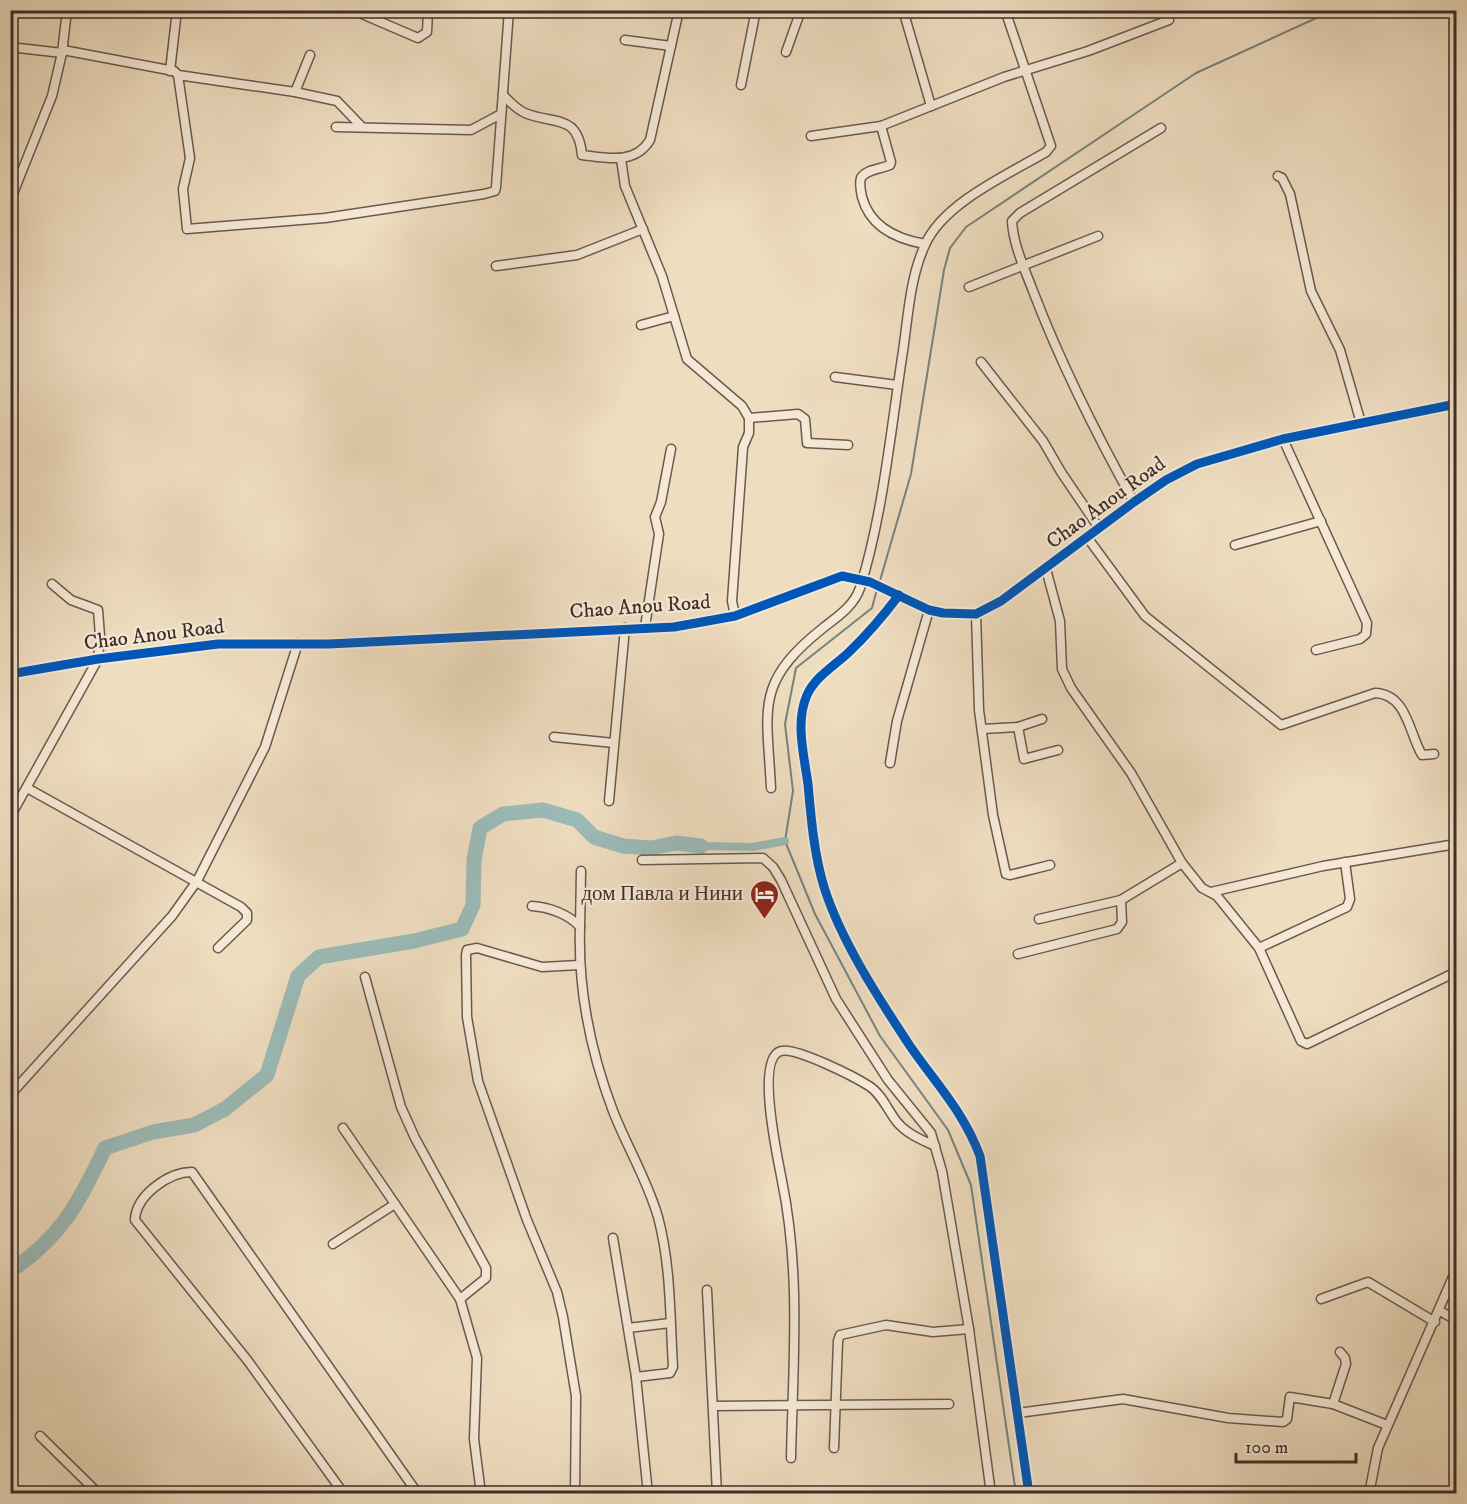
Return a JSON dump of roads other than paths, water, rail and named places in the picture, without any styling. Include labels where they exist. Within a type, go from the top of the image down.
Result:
[{"type":"street","points":[[10,201],[52,96],[62,51],[67,10]]},
{"type":"street","points":[[177,10],[174,73],[190,158],[183,189],[187,229],[325,218],[492,192],[496,187],[509,10]]},
{"type":"street","points":[[355,11],[418,38],[427,32],[428,10]]},
{"type":"street","points":[[503,95],[525,113],[555,119],[570,126],[577,135],[582,155],[621,159],[642,151],[650,140],[679,10]]},
{"type":"street","points":[[741,85],[756,10]]},
{"type":"street","points":[[786,52],[801,10]]},
{"type":"street","points":[[903,10],[932,106]]},
{"type":"street","points":[[771,788],[767,718],[771,689],[786,660],[856,598],[866,580],[910,300],[925,244],[955,208],[1051,147],[1005,10]]},
{"type":"street","points":[[811,136],[880,126],[1027,70],[1169,20]]},
{"type":"street","points":[[625,40],[671,46]]},
{"type":"street","points":[[10,46],[62,51],[337,101],[362,127]]},
{"type":"street","points":[[295,92],[310,55]]},
{"type":"street","points":[[336,127],[471,130],[501,114]]},
{"type":"street","points":[[880,126],[891,162],[890,165],[868,172],[862,178],[860,183],[867,210],[886,231],[897,237],[925,244]]},
{"type":"street","points":[[1134,502],[1091,426],[1023,265],[1012,227],[1015,217],[1161,128]]},
{"type":"street","points":[[621,159],[625,186],[662,276],[689,362],[734,397],[749,418],[749,433],[743,447],[732,590],[735,616]]},
{"type":"street","points":[[1278,176],[1282,177],[1290,194],[1311,291],[1340,350],[1361,423]]},
{"type":"street","points":[[496,266],[577,255],[643,229]]},
{"type":"street","points":[[969,287],[1098,236]]},
{"type":"street","points":[[641,325],[674,316]]},
{"type":"street","points":[[981,362],[1043,441],[1099,528]]},
{"type":"street","points":[[835,377],[897,385]]},
{"type":"street","name":"Chao Anou Road","points":[[10,674],[99,658],[218,644],[359,643],[674,627],[735,616],[842,576],[866,580],[929,610],[960,615],[976,614],[995,605],[1166,480],[1197,464],[1283,439],[1456,404]]},
{"type":"street","points":[[749,418],[798,414],[805,420],[807,443],[848,445]]},
{"type":"street","points":[[1283,439],[1368,630],[1360,639],[1316,650]]},
{"type":"street","points":[[645,627],[659,534],[655,517],[661,502],[671,449]]},
{"type":"street","points":[[1234,545],[1321,521]]},
{"type":"street","points":[[1087,537],[1145,616],[1281,725],[1375,693],[1382,693],[1399,705],[1422,755],[1434,754]]},
{"type":"street","points":[[1046,569],[1060,621],[1060,657],[1065,678],[1131,773],[1182,862],[1202,888],[1211,892],[1240,921],[1259,948],[1301,1041],[1307,1044],[1456,972]]},
{"type":"street","points":[[10,817],[99,658],[98,610],[71,600],[52,584]]},
{"type":"street","points":[[899,595],[849,653],[817,680],[808,693],[801,725],[811,817],[824,888],[839,922],[895,1023],[921,1061],[946,1091],[965,1122],[980,1156],[1029,1494]]},
{"type":"street","points":[[890,763],[897,721],[929,610]]},
{"type":"street","points":[[976,614],[979,710],[993,815],[1006,874],[1050,865]]},
{"type":"street","points":[[609,801],[625,628]]},
{"type":"street","points":[[10,1095],[172,916],[198,881],[265,747],[298,643]]},
{"type":"street","points":[[983,729],[1018,727],[1042,719]]},
{"type":"street","points":[[1018,727],[1023,759],[1058,750]]},
{"type":"street","points":[[554,737],[614,743]]},
{"type":"street","points":[[27,788],[198,881],[247,913],[247,920],[241,928],[218,948]]},
{"type":"street","points":[[1211,892],[1345,862],[1456,844]]},
{"type":"street","points":[[642,860],[762,858],[768,861],[781,880],[836,999],[888,1080],[931,1133],[969,1329],[991,1494]]},
{"type":"street","points":[[1039,919],[1121,900],[1182,862]]},
{"type":"street","points":[[1259,948],[1347,907],[1350,899],[1345,862]]},
{"type":"street","points":[[581,871],[579,965],[598,1066],[614,1113],[645,1179],[658,1217],[666,1254],[672,1371],[636,1377]]},
{"type":"street","points":[[1018,954],[1117,929],[1122,922],[1121,900]]},
{"type":"street","points":[[532,906],[546,907],[574,921],[580,927]]},
{"type":"street","points":[[575,1494],[576,1396],[563,1317],[557,1292],[527,1220],[478,1081],[467,1017],[466,955],[467,950],[477,948],[542,968],[579,965]]},
{"type":"street","points":[[365,977],[401,1107],[486,1268],[486,1278],[460,1299]]},
{"type":"street","points":[[791,1458],[796,1290],[790,1218],[770,1108],[770,1063],[774,1054],[783,1050],[798,1052],[871,1087],[898,1123],[915,1137],[935,1146]]},
{"type":"street","points":[[343,1128],[460,1299],[477,1358],[474,1439],[481,1494]]},
{"type":"street","points":[[344,1494],[248,1361],[135,1220],[144,1198],[159,1183],[192,1172],[418,1494]]},
{"type":"street","points":[[333,1244],[395,1204]]},
{"type":"street","points":[[613,1238],[636,1377],[648,1494]]},
{"type":"street","points":[[1369,1494],[1378,1448],[1440,1311],[1456,1270]]},
{"type":"street","points":[[1322,1299],[1368,1282],[1435,1322]]},
{"type":"street","points":[[707,1290],[717,1494]]},
{"type":"street","points":[[1440,1311],[1456,1320]]},
{"type":"street","points":[[628,1328],[670,1323]]},
{"type":"street","points":[[834,1448],[840,1335],[886,1325],[933,1332],[969,1329]]},
{"type":"street","points":[[1334,1404],[1346,1364],[1340,1352]]},
{"type":"street","points":[[1018,1413],[1123,1399],[1228,1418],[1283,1422],[1287,1419],[1290,1397],[1334,1404],[1387,1425]]},
{"type":"street","points":[[714,1406],[792,1403],[949,1404]]},
{"type":"street","points":[[40,1436],[99,1494]]},
{"type":"waterway","points":[[879,584],[911,474],[944,270],[950,248],[966,227],[1196,73],[1334,10]]},
{"type":"waterway","points":[[877,589],[872,608],[796,668],[785,724],[793,791],[785,841],[815,914],[880,1036],[948,1130],[971,1185],[1016,1494]]},
{"type":"waterway","points":[[10,1271],[56,1232],[87,1185],[105,1148],[153,1132],[194,1125],[225,1109],[267,1075],[298,976],[319,957],[414,941],[462,929],[473,905],[474,860],[480,828],[503,814],[543,810],[577,820],[594,837],[623,846],[651,848],[676,843],[701,846]]},
{"type":"waterway","points":[[701,846],[753,847],[785,841]]},
{"type":"place","name":"дом Павла и Нини","points":[[764,920]]}]
